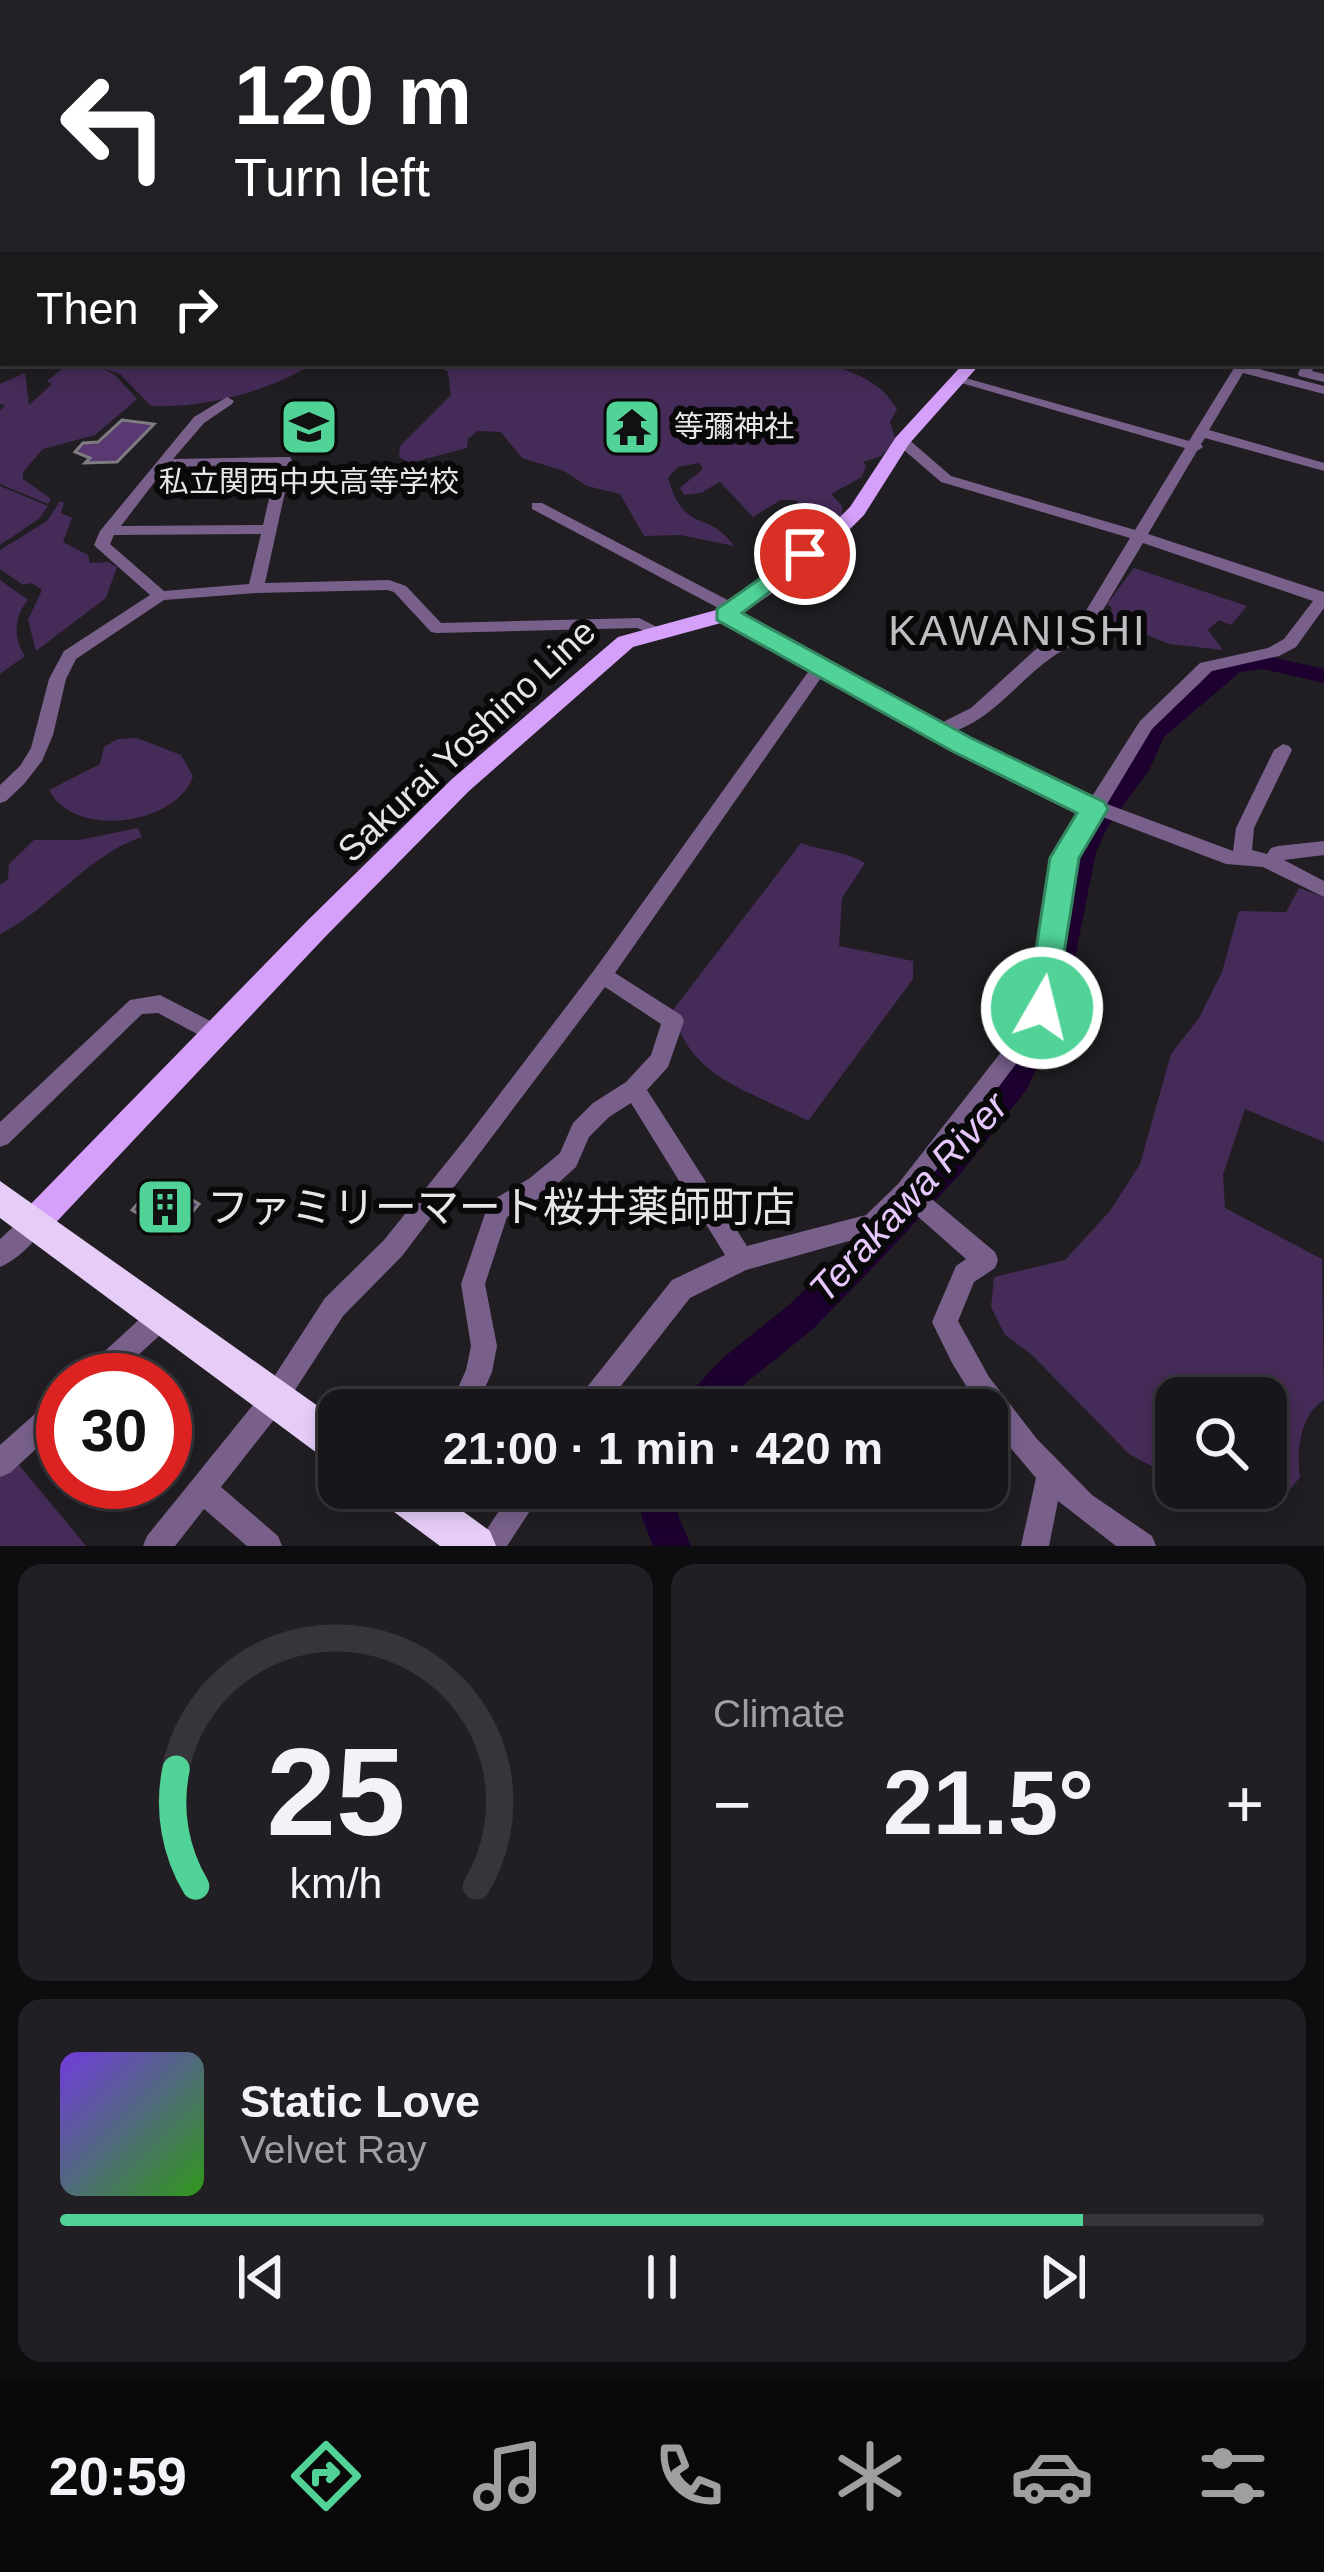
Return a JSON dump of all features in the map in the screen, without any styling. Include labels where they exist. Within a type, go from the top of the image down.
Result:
[{"type":"highway","points":[[0,1197],[318,1430]]},
{"type":"highway","points":[[426,1509],[475,1546]]},
{"type":"main road","name":"Sakurai Yoshino Line","points":[[35,1222],[358,887],[512,739],[616,647],[653,628],[729,612],[857,511],[902,441],[965,372]]},
{"type":"street","points":[[938,731],[971,719],[1053,641],[1079,635],[1240,368],[1324,390]]},
{"type":"street","points":[[965,372],[1200,440],[1324,467]]},
{"type":"street","points":[[160,596],[102,544],[107,531],[134,505],[199,420],[226,401]]},
{"type":"street","points":[[602,1389],[681,1289],[742,1259],[873,1224],[912,1197],[1042,1008],[1064,858],[1104,813],[1147,725],[1185,682],[1206,667],[1273,652],[1290,643],[1323,598],[946,479],[902,441]]},
{"type":"street","points":[[162,463],[285,460],[256,588]]},
{"type":"street","points":[[537,506],[938,731],[1104,813],[1233,859],[1242,856],[1272,862],[1324,890]]},
{"type":"street","points":[[107,531],[268,529]]},
{"type":"street","points":[[0,796],[32,764],[60,667],[70,655],[160,596],[389,585],[400,589],[437,628],[639,623],[653,628]]},
{"type":"street","points":[[157,1546],[275,1398],[334,1307],[393,1248],[602,975],[821,666]]},
{"type":"street","points":[[1242,856],[1245,828],[1283,751]]},
{"type":"street","points":[[1272,862],[1278,853],[1315,853],[1324,848]]},
{"type":"street","points":[[471,1389],[484,1346],[473,1284],[497,1210],[568,1160],[581,1130],[634,1089],[661,1060],[674,1022],[602,975]]},
{"type":"street","points":[[0,1137],[137,1006],[160,1004],[218,1035]]},
{"type":"street","points":[[634,1089],[742,1259]]},
{"type":"street","points":[[912,1197],[986,1260],[965,1274],[945,1322],[964,1365],[1050,1475],[1111,1529],[1142,1546]]},
{"type":"street","points":[[0,1255],[35,1222]]},
{"type":"street","points":[[121,1353],[163,1315]]},
{"type":"street","points":[[0,1463],[36,1430]]},
{"type":"street","points":[[1035,1546],[1050,1475]]},
{"type":"street","points":[[203,1490],[268,1546]]},
{"type":"street","points":[[490,1546],[516,1509]]},
{"type":"shaded area","points":[[66,366],[309,366],[257,390],[171,406],[151,406],[120,374],[102,368],[137,399],[95,435],[43,449],[23,472],[23,479],[51,499],[48,504],[0,484],[0,411],[5,405],[0,404],[0,384],[25,373],[29,405],[52,384],[47,381]]},
{"type":"shaded area","points":[[439,366],[834,366],[867,380],[890,399],[897,409],[890,422],[896,441],[881,456],[863,462],[862,477],[831,494],[842,506],[842,516],[825,522],[795,500],[781,500],[753,517],[720,482],[701,493],[684,495],[680,488],[703,469],[699,463],[678,467],[668,478],[681,507],[734,546],[680,535],[644,536],[620,494],[587,486],[564,471],[522,458],[501,432],[478,431],[468,439],[467,448],[410,463],[399,457],[400,446],[451,395],[448,372]]},
{"type":"shaded area","points":[[0,486],[48,506],[39,519],[0,545]]},
{"type":"shaded area","points":[[60,501],[64,503],[61,513],[72,518],[63,542],[88,555],[90,563],[108,562],[117,567],[106,598],[36,651],[28,620],[42,590],[32,583],[23,585],[0,569],[0,550],[47,521]]},
{"type":"shaded area","points":[[1134,568],[1247,606],[1231,625],[1219,620],[1208,630],[1223,650],[1169,644],[1108,619],[1112,608],[1107,604]]},
{"type":"shaded area","points":[[0,580],[28,600],[17,627],[25,656],[0,674]]},
{"type":"shaded area","points":[[137,738],[181,755],[193,776],[169,805],[127,820],[103,821],[63,806],[49,790],[100,764],[104,747],[118,739]]},
{"type":"shaded area","points":[[138,828],[142,837],[87,868],[0,934],[0,885],[8,879],[9,864],[34,840],[79,840]]},
{"type":"shaded area","points":[[801,843],[865,863],[842,898],[839,946],[913,961],[913,979],[808,1121],[708,1068],[681,1033],[673,1010]]},
{"type":"shaded area","points":[[1299,888],[1324,897],[1324,1142],[1245,1109],[1223,1175],[1225,1208],[1322,1259],[1324,1400],[1310,1415],[1302,1434],[1300,1477],[1287,1492],[1287,1377],[1155,1377],[1155,1468],[1129,1454],[1031,1354],[1005,1335],[991,1307],[994,1277],[1065,1260],[1110,1211],[1140,1164],[1171,1054],[1199,1018],[1222,972],[1239,911],[1286,912]]},
{"type":"shaded area","points":[[14,1459],[36,1486],[36,1509],[55,1509],[86,1546],[0,1546],[0,1471]]},
{"type":"building","points":[[122,420],[154,424],[117,462],[85,463],[90,458],[75,452],[83,443],[98,442]]},
{"type":"building","name":"ファミリーマート桜井薬師町店","points":[[158,1180],[199,1204],[174,1234],[132,1210]]},
{"type":"waterway","name":"Terakawa River","points":[[717,1389],[801,1317],[873,1245],[950,1163],[1017,1080],[1052,1003],[1083,852],[1096,824],[1141,764],[1154,733],[1235,666],[1263,662],[1324,676]]},
{"type":"waterway","name":"Terakawa River","points":[[659,1509],[672,1546]]},
{"type":"place","name":"私立関西中央高等学校","points":[[309,427]]},
{"type":"place","name":"等彌神社","points":[[632,427]]},
{"type":"place","name":"ファミリーマート桜井薬師町店","points":[[165,1207]]},
{"type":"district","name":"KAWANISHI","points":[[1018,630]]},
{"type":"route","points":[[805,554],[725,614],[961,744],[1094,809],[1064,858],[1042,1008]]}]
